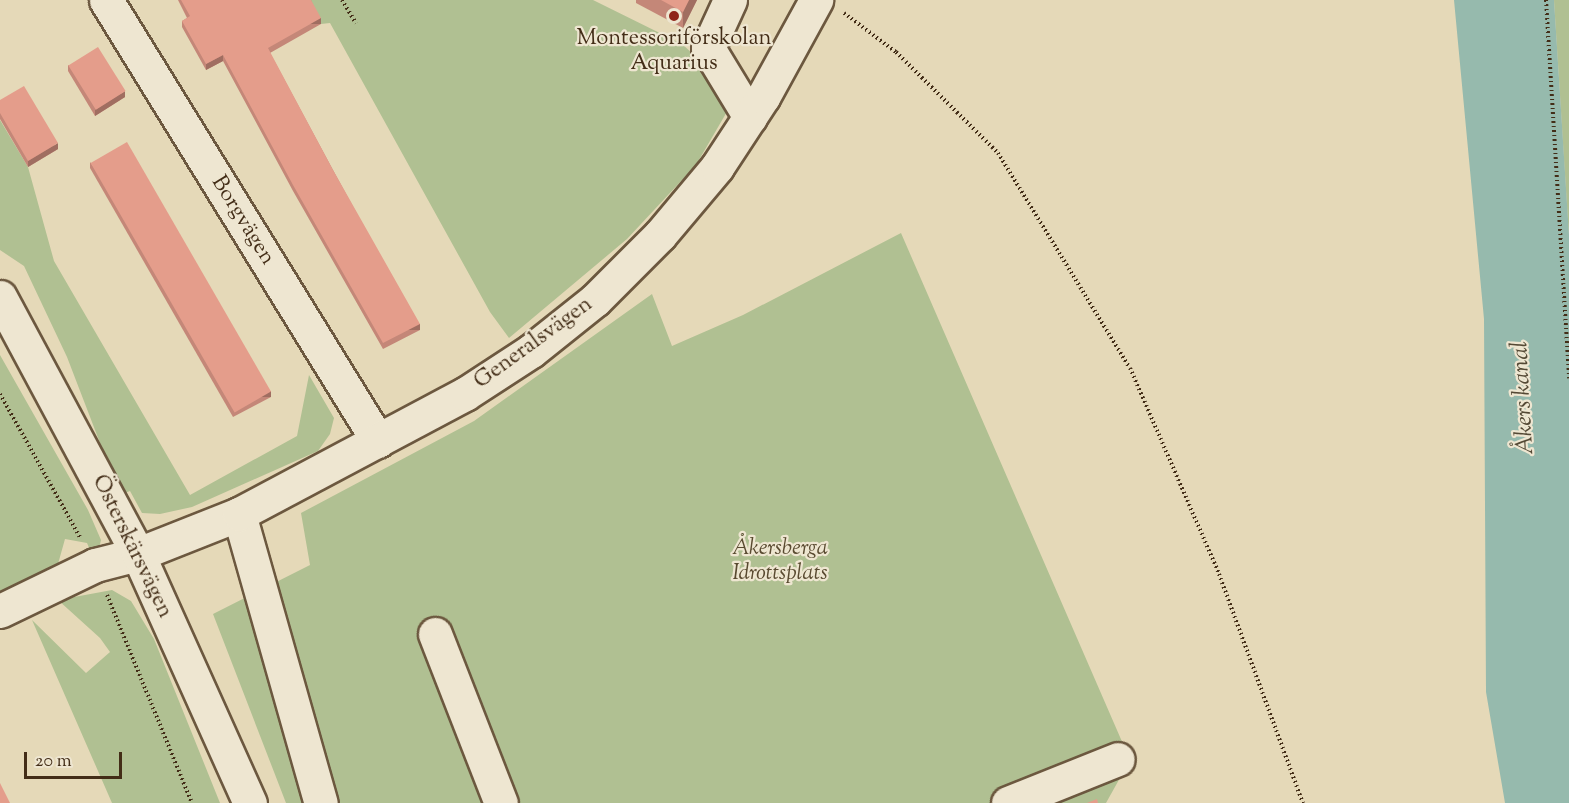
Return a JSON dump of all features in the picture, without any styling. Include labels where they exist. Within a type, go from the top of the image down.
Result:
[{"type":"street","name":"Borgvägen","points":[[106,0],[378,441]]},
{"type":"street","points":[[730,0],[708,48],[750,117]]},
{"type":"street","name":"Generalsvägen","points":[[0,611],[95,565],[138,554],[239,514],[465,394],[522,357],[595,300],[660,235],[717,166],[826,3]]},
{"type":"street","name":"Österskärsvägen","points":[[0,297],[138,554],[250,803]]},
{"type":"street","points":[[239,514],[321,803]]},
{"type":"street","points":[[435,634],[501,803]]},
{"type":"street","points":[[1008,803],[1118,759]]},
{"type":"path","points":[[342,0],[356,23]]},
{"type":"path","points":[[1546,0],[1569,378]]},
{"type":"path","points":[[826,3],[896,52],[998,153],[1130,368],[1219,574],[1303,803]]},
{"type":"green space","points":[[307,0],[593,0],[682,44],[716,75],[728,110],[696,165],[627,239],[509,338],[490,312],[330,23],[321,24]]},
{"type":"green space","points":[[1554,0],[1569,0],[1569,234],[1568,222]]},
{"type":"green space","points":[[0,120],[28,167],[54,261],[190,495],[297,436],[309,375],[334,418],[330,434],[318,451],[192,507],[160,514],[142,513],[130,491],[120,495],[67,357],[24,266],[0,250]]},
{"type":"green space","name":"Åkersberga Idrottsplats","points":[[901,233],[1130,760],[1106,803],[286,803],[213,614],[310,565],[301,513],[474,421],[652,294],[672,346],[743,315]]},
{"type":"green space","points":[[0,355],[88,510],[101,540],[98,553],[93,557],[87,543],[65,539],[58,564],[0,593]]},
{"type":"green space","points":[[112,590],[131,601],[154,639],[220,803],[112,803],[32,620],[86,673],[110,652],[100,638],[58,600]]},
{"type":"water","name":"Åkers kanal","points":[[1454,0],[1554,0],[1569,235],[1569,803],[1505,803],[1486,692],[1484,319]]},
{"type":"building","points":[[181,0],[311,0],[321,18],[268,48],[333,170],[420,324],[383,343],[293,185],[223,55],[206,64],[182,21],[190,16]]},
{"type":"building","points":[[661,0],[689,0],[683,12]]},
{"type":"building","points":[[98,47],[126,91],[96,110],[68,66]]},
{"type":"building","points":[[24,86],[58,143],[28,161],[0,113],[0,100]]},
{"type":"building","points":[[127,142],[271,391],[235,412],[91,163]]},
{"type":"building","points":[[0,783],[10,803],[0,803]]},
{"type":"place","name":"Montessoriförskolan Aquarius","points":[[674,16]]}]
